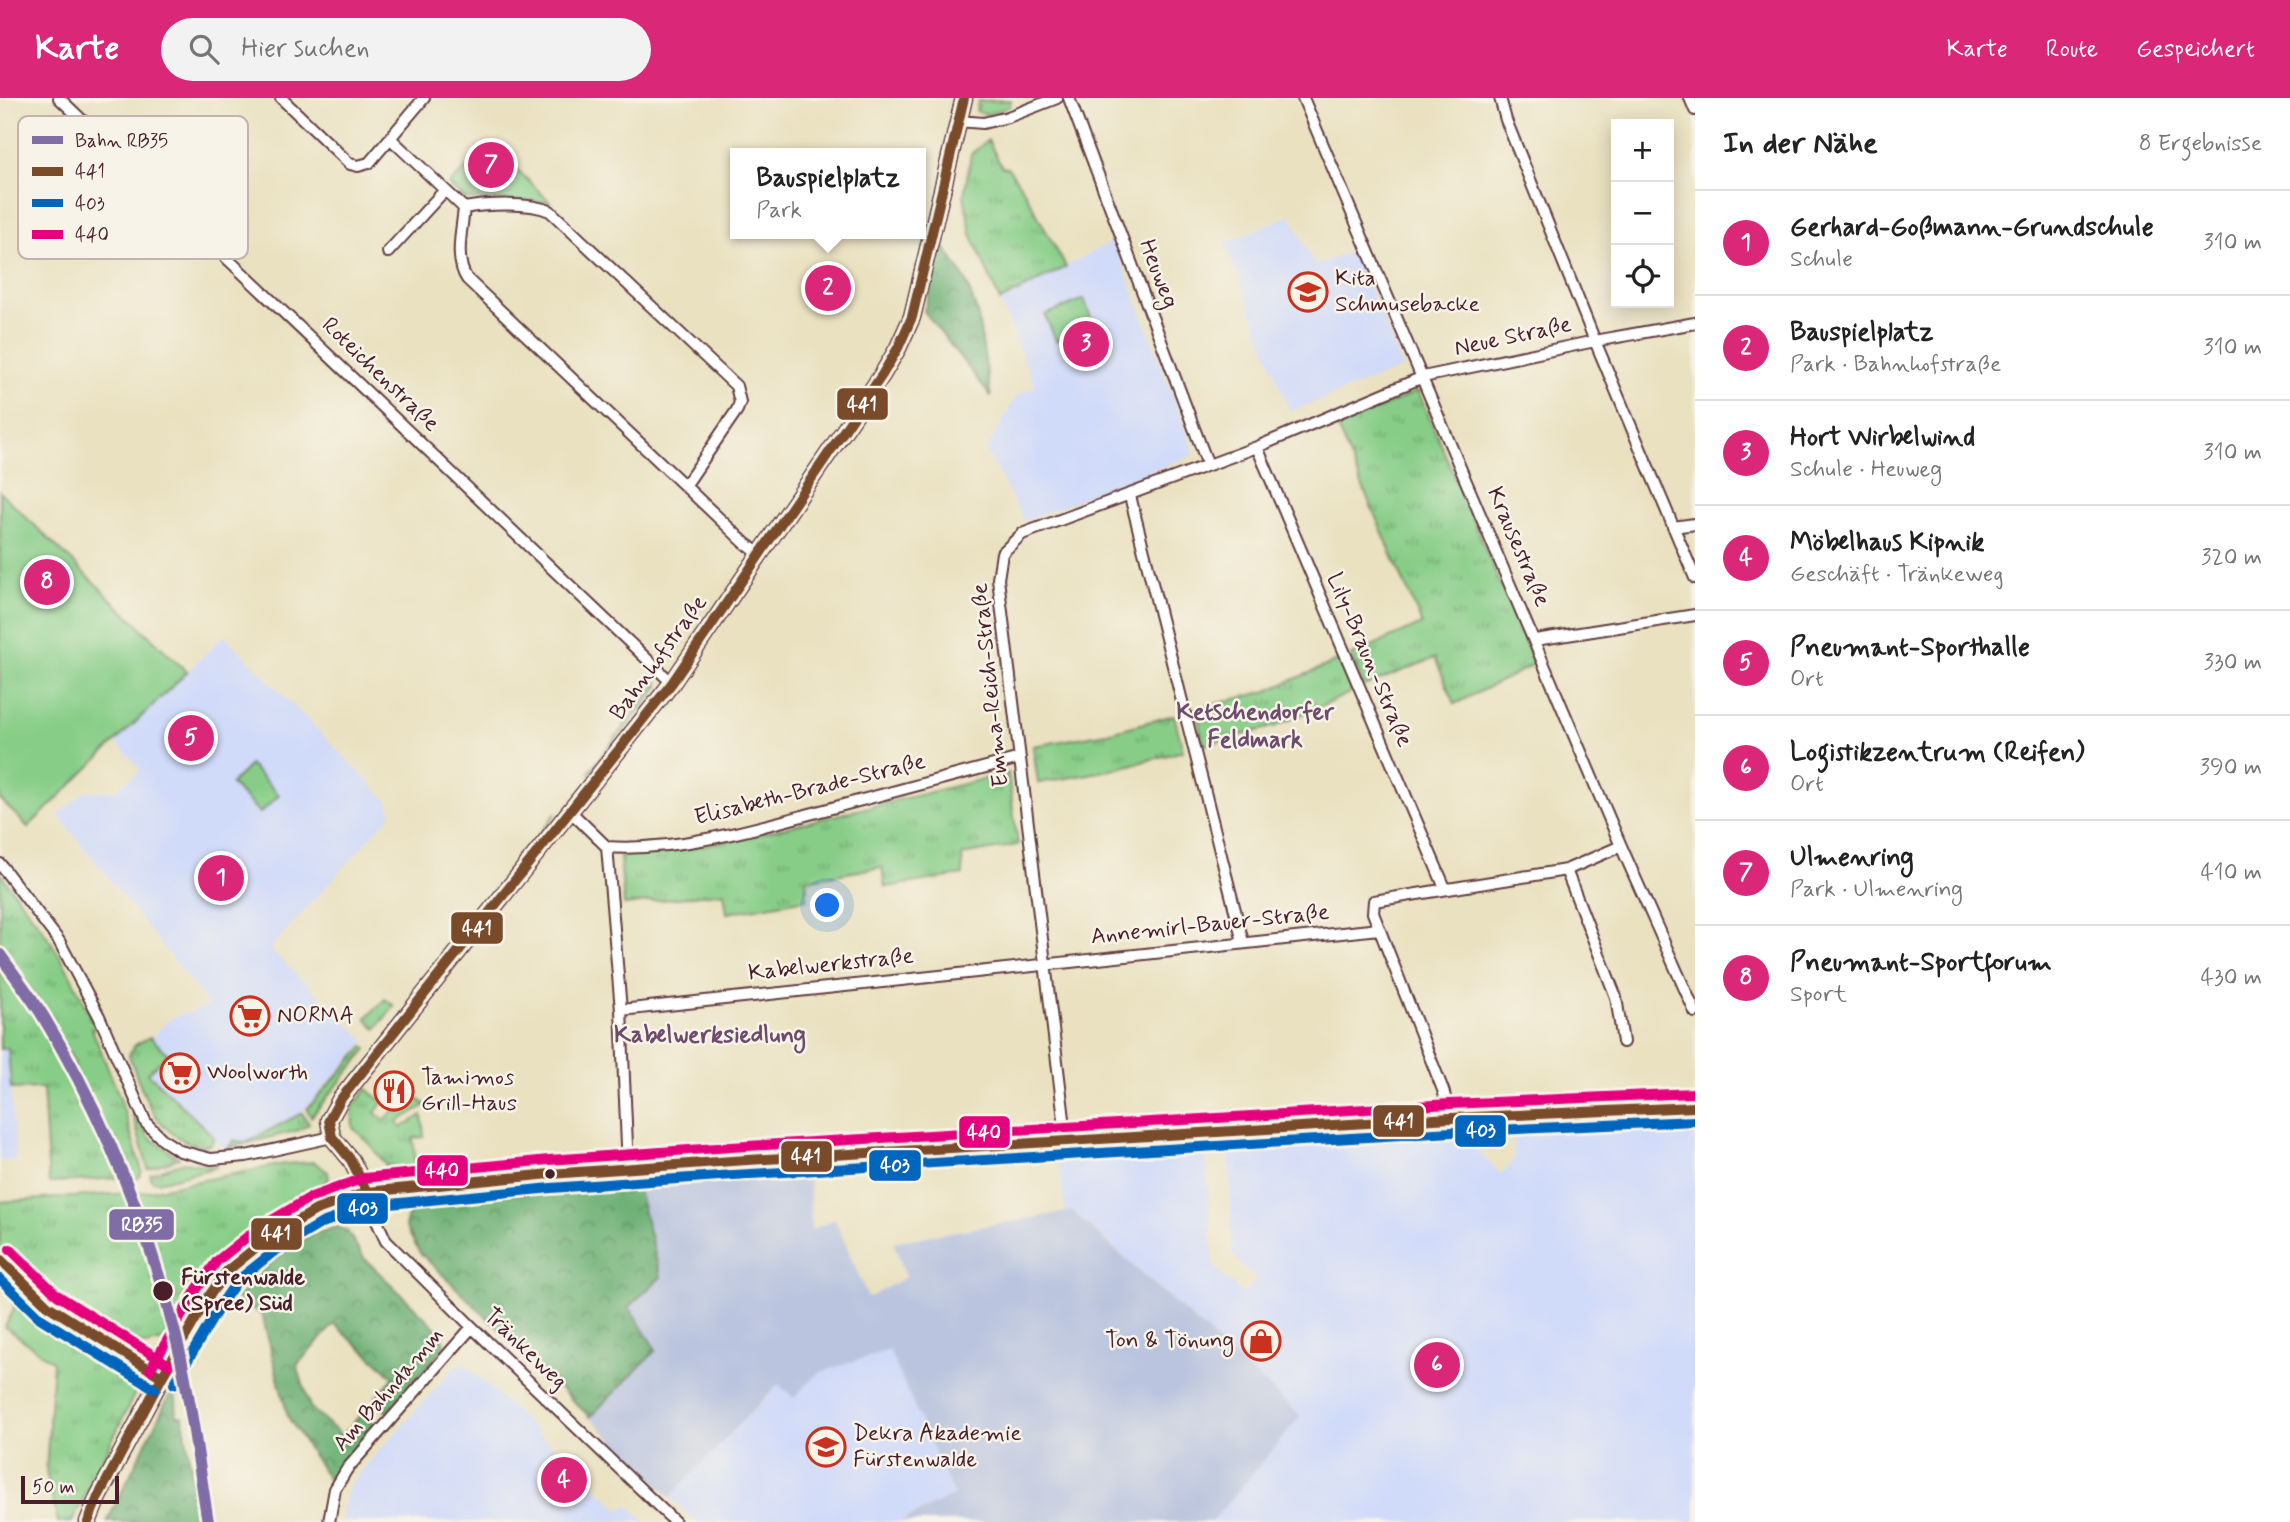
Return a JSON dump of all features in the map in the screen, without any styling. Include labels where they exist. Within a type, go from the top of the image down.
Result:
[{"type":"street","name":"Roteichenstraße","points":[[59,98],[78,116]]},
{"type":"street","points":[[281,98],[350,164],[358,166],[369,163],[424,98]]},
{"type":"street","name":"Bahnhofstraße","points":[[332,1137],[330,1121],[343,1096],[672,683],[761,555],[898,348],[912,317],[921,283],[964,98]]},
{"type":"street","points":[[958,121],[983,123],[1008,117],[1058,98]]},
{"type":"street","name":"Heuweg","points":[[1069,98],[1209,466]]},
{"type":"street","name":"Krausestraße","points":[[1303,98],[1621,846],[1695,1012]]},
{"type":"street","points":[[1500,98],[1506,120],[1595,341],[1695,578]]},
{"type":"street","points":[[1690,98],[1695,110]]},
{"type":"street","points":[[390,138],[464,208]]},
{"type":"street","points":[[388,252],[445,190]]},
{"type":"street","points":[[464,208],[479,205],[538,206],[550,211],[736,386],[740,402],[737,410],[685,486]]},
{"type":"street","points":[[464,208],[460,262],[467,279],[761,555]]},
{"type":"street","name":"Roteichenstraße","points":[[228,259],[672,683]]},
{"type":"street","name":"Neue Straße","points":[[1423,377],[1695,323]]},
{"type":"street","name":"Emma-Reich-Straße","points":[[1067,1143],[998,579],[1002,553],[1022,534],[1209,466],[1423,377]]},
{"type":"street","name":"Lily-Braun-Straße","points":[[1257,447],[1445,888]]},
{"type":"street","points":[[1130,496],[1244,943]]},
{"type":"street","points":[[1673,527],[1695,524]]},
{"type":"street","points":[[1535,640],[1695,615]]},
{"type":"street","name":"Elisabeth-Brade-Straße","points":[[607,847],[691,841],[757,828],[1020,758]]},
{"type":"street","points":[[571,812],[607,847],[621,1010],[628,1168]]},
{"type":"street","points":[[1451,1118],[1443,1090],[1373,913],[1374,901],[1566,870],[1621,846]]},
{"type":"street","points":[[0,864],[59,941],[99,1016],[145,1124],[180,1151],[211,1159],[246,1156],[332,1137],[351,1160],[367,1192]]},
{"type":"street","points":[[1566,870],[1616,996],[1623,1042]]},
{"type":"street","name":"Annemirl-Bauer-Straße","points":[[1045,963],[1379,929]]},
{"type":"street","name":"Kabelwerkstraße","points":[[621,1010],[1045,963]]},
{"type":"street","points":[[88,1522],[162,1377],[209,1296],[227,1271],[264,1241],[316,1210],[367,1192],[628,1168],[1451,1118],[1695,1107]]},
{"type":"street","name":"Tränkeweg","points":[[367,1192],[386,1241],[472,1328],[675,1522]]},
{"type":"street","points":[[0,1259],[48,1306],[162,1377]]},
{"type":"street","name":"Am Bahndamm","points":[[329,1522],[335,1489],[347,1469],[472,1328]]},
{"type":"shaded area","name":"Kita Schmusebacke","points":[[1291,215],[1315,266],[1354,250],[1403,368],[1290,412],[1225,243]]},
{"type":"shaded area","points":[[1114,241],[1195,454],[1024,521],[986,450],[1018,394],[1035,387],[1000,301]]},
{"type":"shaded area","points":[[224,635],[388,801],[391,815],[270,949],[366,1041],[302,1112],[241,1144],[223,1148],[131,1059],[171,1018],[210,1006],[58,815],[86,791],[114,791],[141,770],[116,742]]},
{"type":"shaded area","points":[[8,1048],[16,1160],[0,1161],[0,1049]]},
{"type":"shaded area","points":[[1695,1125],[1695,1522],[1212,1522],[1300,1415],[1073,1211],[1065,1212],[1058,1158],[1206,1148],[1213,1261],[1217,1271],[1244,1294],[1257,1279],[1232,1253],[1228,1147],[1458,1132],[1501,1174],[1514,1161],[1514,1135]]},
{"type":"shaded area","points":[[809,1176],[811,1230],[835,1219],[868,1298],[906,1277],[893,1242],[1072,1211],[1301,1416],[1212,1522],[900,1522],[954,1495],[889,1350],[818,1373],[794,1398],[778,1384],[670,1497],[590,1417],[656,1350],[629,1307],[661,1277],[637,1187]]},
{"type":"shaded area","name":"Dekra Akademie Fürstenwalde","points":[[889,1350],[955,1495],[900,1522],[696,1522],[670,1497],[779,1384],[794,1398],[818,1373]]},
{"type":"shaded area","points":[[465,1364],[621,1511],[627,1504],[645,1521],[342,1522],[349,1485],[456,1365]]},
{"type":"green space","points":[[1011,100],[1010,106],[993,113],[976,111],[978,101]]},
{"type":"green space","points":[[988,140],[1002,167],[1008,168],[1023,189],[1066,267],[1000,301],[971,234],[964,195],[971,154]]},
{"type":"green space","points":[[491,144],[550,202],[465,199],[449,185]]},
{"type":"green space","points":[[942,247],[965,279],[977,311],[991,397],[924,311]]},
{"type":"green space","points":[[1084,299],[1094,325],[1056,341],[1045,315]]},
{"type":"green space","points":[[1418,391],[1533,661],[1531,666],[1455,704],[1435,658],[1364,686],[1351,655],[1422,624],[1337,427]]},
{"type":"green space","points":[[0,492],[187,672],[28,827],[0,799]]},
{"type":"green space","points":[[1337,661],[1343,662],[1354,686],[1350,693],[1276,726],[1204,745],[1195,709],[1267,691]]},
{"type":"green space","points":[[658,682],[659,686],[589,775],[591,769]]},
{"type":"green space","points":[[1174,715],[1183,751],[1111,770],[1038,783],[1033,746],[1107,733]]},
{"type":"green space","points":[[250,765],[279,795],[260,813],[231,784]]},
{"type":"green space","points":[[1008,773],[1018,845],[962,855],[963,875],[885,887],[882,867],[806,880],[807,899],[727,913],[724,892],[624,905],[620,856],[695,847],[751,836]]},
{"type":"green space","points":[[556,813],[529,852],[477,915],[475,914]]},
{"type":"green space","points":[[0,872],[40,925],[71,977],[94,1024],[98,1026],[92,1029],[120,1098],[142,1171],[138,1178],[134,1179],[135,1182],[131,1183],[129,1177],[49,1183],[43,1088],[11,1089],[8,1048],[0,1049],[0,970],[32,1013],[69,1075],[75,1063],[29,987],[0,946]]},
{"type":"green space","points":[[385,999],[394,1006],[376,1029],[366,1018]]},
{"type":"green space","points":[[150,1037],[168,1054],[148,1073],[214,1137],[211,1144],[195,1144],[173,1134],[149,1104],[129,1055],[135,1045]]},
{"type":"green space","points":[[364,1046],[367,1049],[311,1117],[307,1109]]},
{"type":"green space","points":[[367,1089],[383,1102],[375,1113],[385,1120],[395,1109],[399,1112],[413,1095],[426,1105],[397,1122],[401,1128],[422,1115],[424,1137],[413,1138],[416,1167],[396,1168],[386,1165],[353,1128],[352,1108]]},
{"type":"green space","points":[[132,1112],[150,1138],[179,1158],[148,1169]]},
{"type":"green space","points":[[302,1113],[309,1124],[299,1130],[228,1148],[235,1140],[245,1143]]},
{"type":"green space","points":[[184,1162],[217,1167],[158,1182],[151,1180],[150,1174]]},
{"type":"green space","points":[[314,1162],[328,1172],[329,1179],[313,1194],[232,1248],[195,1291],[163,1341],[146,1345],[91,1324],[44,1291],[0,1247],[0,1202],[144,1192],[284,1164]]},
{"type":"green space","points":[[637,1187],[661,1277],[629,1307],[656,1350],[590,1417],[420,1253],[405,1226],[409,1211],[421,1200]]},
{"type":"green space","points":[[337,1227],[347,1231],[364,1258],[441,1333],[445,1347],[387,1412],[374,1400],[394,1377],[334,1324],[297,1365],[310,1407],[342,1436],[363,1412],[375,1425],[329,1480],[288,1417],[262,1315],[237,1298],[272,1261],[310,1235]]},
{"type":"green space","points":[[10,1283],[48,1318],[127,1370],[138,1387],[72,1522],[58,1522],[46,1472],[53,1362],[5,1327],[14,1309]]},
{"type":"green space","points":[[175,1384],[177,1416],[183,1416],[199,1522],[107,1522]]},
{"type":"rail line","name":"RB35","points":[[0,955],[38,1008],[66,1056],[107,1138],[141,1223],[156,1266],[180,1354],[208,1522]]},
{"type":"transit line","name":"441","points":[[367,1192],[351,1160],[332,1137],[329,1120],[340,1100],[672,683],[882,375],[912,317],[964,98]]},
{"type":"transit line","name":"440","points":[[150,1370],[197,1289],[217,1261],[257,1229],[309,1198],[364,1178],[549,1160],[731,1147],[1450,1104],[1694,1093]]},
{"type":"transit line","name":"441","points":[[88,1522],[98,1497],[162,1377],[209,1296],[227,1271],[264,1241],[316,1210],[367,1192],[550,1174],[732,1161],[1451,1118],[1695,1107]]},
{"type":"transit line","name":"403","points":[[174,1384],[237,1281],[272,1253],[322,1223],[370,1206],[551,1188],[733,1175],[1452,1132],[1695,1121]]},
{"type":"transit line","name":"440","points":[[10,1249],[57,1295],[169,1365]]},
{"type":"transit line","name":"441","points":[[0,1259],[48,1306],[162,1377]]},
{"type":"transit line","name":"403","points":[[0,1279],[40,1318],[155,1389]]},
{"type":"place","name":"Ulmenring","points":[[491,165]]},
{"type":"place","name":"Bauspielplatz","points":[[828,288]]},
{"type":"place","name":"Kita Schmusebacke","points":[[1308,292]]},
{"type":"place","name":"Hort Wirbelwind","points":[[1086,344]]},
{"type":"place","name":"Pneumant-Sportforum","points":[[47,582]]},
{"type":"place","name":"Pneumant-Sporthalle","points":[[191,738]]},
{"type":"place","name":"Gerhard-Goßmann-Grundschule","points":[[221,878]]},
{"type":"place","name":"NORMA","points":[[250,1016]]},
{"type":"place","name":"Woolworth","points":[[180,1073]]},
{"type":"place","name":"Tamimos Grill-Haus","points":[[394,1091]]},
{"type":"place","name":"Fürstenwalde (Spree) Süd","points":[[163,1291]]},
{"type":"place","name":"Ton & Tönung","points":[[1261,1341]]},
{"type":"place","name":"Logistikzentrum (Reifen)","points":[[1437,1365]]},
{"type":"place","name":"Dekra Akademie Fürstenwalde","points":[[826,1447]]},
{"type":"place","name":"Möbelhaus Kipnik","points":[[564,1480]]},
{"type":"district","name":"Ketschendorfer Feldmark","points":[[1255,726]]},
{"type":"district","name":"Kabelwerksiedlung","points":[[710,1035]]}]
